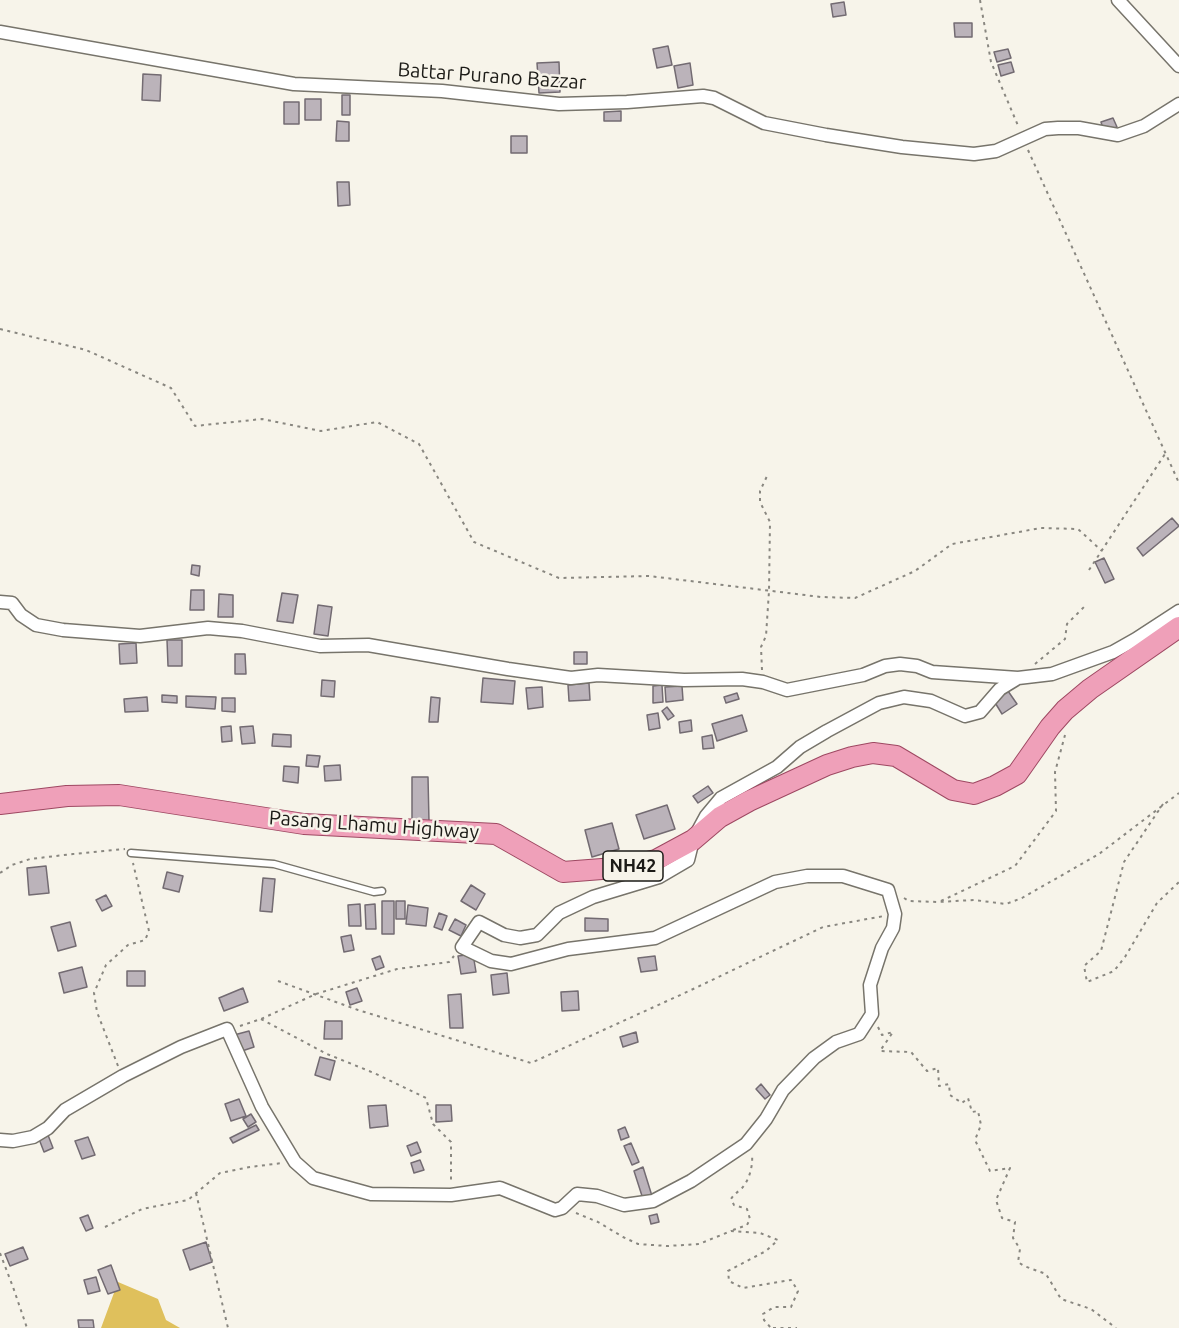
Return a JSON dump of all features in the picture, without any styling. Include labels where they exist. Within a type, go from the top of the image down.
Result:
[{"type":"main road","name":"Pasang Lhamu Highway","points":[[0,804],[67,796],[119,795],[304,824],[496,834],[563,872],[628,867],[656,860],[693,840],[720,817],[749,801],[827,765],[852,757],[873,753],[896,756],[953,790],[974,794],[995,786],[1017,774],[1065,710],[1090,689],[1179,627]]},
{"type":"street","points":[[1118,0],[1179,66]]},
{"type":"street","name":"Battar Purano Bazzar","points":[[0,32],[294,84],[442,91],[559,104],[703,96],[714,98],[764,123],[902,147],[974,154],[996,151],[1045,129],[1079,128],[1118,135],[1144,126],[1179,104]]},
{"type":"street","points":[[0,602],[12,603],[21,615],[36,624],[63,630],[140,636],[208,628],[242,631],[320,646],[368,645],[571,678],[598,675],[684,680],[742,680],[763,682],[787,690],[863,675],[885,666],[900,664],[917,666],[932,672],[1018,678],[1052,674],[1113,652],[1179,611]]},
{"type":"street","points":[[0,1140],[13,1141],[33,1137],[48,1128],[65,1110],[123,1076],[181,1047],[227,1029],[262,1107],[295,1162],[313,1178],[371,1194],[451,1195],[500,1188],[555,1210],[562,1208],[577,1194],[597,1196],[624,1205],[653,1201],[691,1180],[746,1144],[766,1119],[783,1090],[814,1058],[836,1042],[860,1034],[872,1014],[870,985],[882,948],[893,928],[895,914],[888,890],[843,876],[807,876],[775,882],[655,938],[568,950],[511,964],[491,961],[462,947],[479,922],[504,935],[520,938],[537,935],[559,913],[593,897],[658,877],[688,860],[693,840],[706,816],[721,798],[777,767],[809,741],[879,703],[904,697],[931,701],[965,716],[980,712],[1000,689],[1018,678]]},
{"type":"lane","points":[[131,853],[274,864],[374,892],[382,891]]},
{"type":"path","points":[[980,0],[991,62],[1179,483]]},
{"type":"path","points":[[0,329],[86,350],[171,388],[195,426],[262,419],[321,431],[377,422],[419,444],[474,542],[559,578],[649,576],[821,597],[855,598],[915,571],[952,544],[1041,528],[1078,529],[1102,551]]},
{"type":"path","points":[[1089,570],[1166,453]]},
{"type":"path","points":[[763,682],[761,646],[766,636],[770,522],[760,501],[760,491],[768,474]]},
{"type":"path","points":[[1018,678],[1065,639],[1066,624],[1084,607]]},
{"type":"path","points":[[938,902],[1015,866],[1056,811],[1055,772],[1067,728],[1065,710]]},
{"type":"path","points":[[888,890],[909,901],[974,900],[1006,904],[1022,898],[1099,854],[1179,793]]},
{"type":"path","points":[[1163,804],[1124,862],[1101,951],[1084,966],[1087,982],[1113,971],[1125,957],[1157,903],[1179,882]]},
{"type":"path","points":[[0,873],[12,865],[30,859],[123,848],[131,853],[149,931],[145,940],[128,945],[106,965],[94,993],[97,1012],[123,1076]]},
{"type":"path","points":[[278,981],[358,1010],[531,1063],[823,927],[895,914]]},
{"type":"path","points":[[227,1029],[261,1019],[316,994],[401,968],[449,962],[462,947]]},
{"type":"path","points":[[872,1014],[882,1035],[893,1032],[880,1051],[911,1052],[927,1071],[938,1068],[939,1086],[949,1084],[950,1095],[962,1103],[968,1098],[972,1112],[978,1111],[981,1125],[975,1140],[990,1171],[1010,1168],[996,1200],[1002,1218],[1015,1222],[1012,1238],[1020,1250],[1018,1262],[1046,1274],[1060,1299],[1091,1310],[1116,1328]]},
{"type":"path","points":[[261,1019],[327,1054],[426,1098],[433,1124],[451,1142],[451,1195]]},
{"type":"path","points":[[562,1208],[598,1222],[638,1244],[667,1246],[699,1244],[747,1225],[750,1220],[747,1209],[734,1205],[731,1200],[746,1182],[750,1173],[753,1160],[752,1150],[746,1144]]},
{"type":"path","points":[[105,1227],[142,1209],[188,1200],[220,1173],[295,1162]]},
{"type":"path","points":[[196,1193],[228,1328]]},
{"type":"path","points":[[731,1231],[760,1233],[778,1240],[766,1251],[729,1271],[729,1281],[743,1288],[791,1280],[798,1291],[791,1307],[774,1307],[763,1314],[764,1320],[772,1328],[797,1328]]},
{"type":"path","points":[[0,1253],[27,1328]]},
{"type":"shaded area","points":[[118,1282],[158,1299],[166,1320],[180,1328],[101,1328]]},
{"type":"building","points":[[844,2],[846,15],[833,17],[831,4]]},
{"type":"building","points":[[954,23],[972,23],[972,37],[955,37]]},
{"type":"building","points":[[668,46],[672,65],[657,68],[653,49]]},
{"type":"building","points":[[1008,49],[1011,58],[997,62],[994,52]]},
{"type":"building","points":[[559,62],[560,92],[539,93],[537,63]]},
{"type":"building","points":[[1011,62],[1014,72],[1001,76],[998,65]]},
{"type":"building","points":[[690,63],[693,85],[678,88],[674,66]]},
{"type":"building","points":[[143,74],[161,75],[160,101],[142,100]]},
{"type":"building","points":[[342,95],[350,95],[350,115],[342,115]]},
{"type":"building","points":[[305,99],[321,99],[321,120],[305,120]]},
{"type":"building","points":[[284,102],[299,102],[299,124],[284,124]]},
{"type":"building","points":[[621,111],[621,121],[604,121],[604,112]]},
{"type":"building","points":[[1113,118],[1117,127],[1104,132],[1101,122]]},
{"type":"building","points":[[337,121],[349,122],[349,141],[336,141]]},
{"type":"building","points":[[511,136],[527,136],[527,153],[511,153]]},
{"type":"building","points":[[337,182],[349,182],[350,205],[338,206]]},
{"type":"building","points":[[1172,518],[1179,526],[1143,556],[1137,548]]},
{"type":"building","points":[[1104,558],[1114,579],[1105,583],[1095,562]]},
{"type":"building","points":[[192,565],[200,566],[199,576],[191,574]]},
{"type":"building","points":[[191,590],[204,590],[204,610],[190,610]]},
{"type":"building","points":[[282,593],[298,595],[293,623],[277,621]]},
{"type":"building","points":[[219,594],[233,595],[233,617],[218,617]]},
{"type":"building","points":[[318,605],[332,607],[328,636],[314,634]]},
{"type":"building","points":[[167,640],[182,640],[182,666],[168,666]]},
{"type":"building","points":[[136,643],[137,663],[120,664],[119,644]]},
{"type":"building","points":[[574,652],[587,652],[587,664],[574,664]]},
{"type":"building","points":[[235,654],[245,654],[246,674],[235,674]]},
{"type":"building","points":[[483,678],[515,681],[513,704],[481,702]]},
{"type":"building","points":[[322,680],[335,681],[334,697],[321,696]]},
{"type":"building","points":[[589,683],[590,700],[569,701],[568,685]]},
{"type":"building","points":[[662,685],[663,702],[653,703],[653,686]]},
{"type":"building","points":[[682,686],[683,700],[666,702],[665,687]]},
{"type":"building","points":[[542,687],[543,707],[528,709],[526,688]]},
{"type":"building","points":[[1008,691],[1017,704],[1002,714],[994,701]]},
{"type":"building","points":[[737,693],[739,699],[726,703],[724,697]]},
{"type":"building","points":[[162,695],[177,696],[177,703],[162,702]]},
{"type":"building","points":[[186,696],[216,697],[215,709],[186,707]]},
{"type":"building","points":[[147,697],[148,711],[125,712],[124,699]]},
{"type":"building","points":[[431,697],[440,698],[438,722],[429,722]]},
{"type":"building","points":[[222,698],[235,698],[235,712],[222,711]]},
{"type":"building","points":[[667,707],[674,716],[668,720],[662,711]]},
{"type":"building","points":[[658,713],[660,728],[649,730],[647,715]]},
{"type":"building","points":[[742,715],[747,731],[717,741],[712,724]]},
{"type":"building","points":[[691,720],[692,731],[680,733],[679,722]]},
{"type":"building","points":[[231,726],[232,741],[222,742],[221,727]]},
{"type":"building","points":[[253,726],[255,743],[242,744],[240,727]]},
{"type":"building","points":[[273,734],[291,735],[291,747],[272,746]]},
{"type":"building","points":[[712,735],[714,748],[703,749],[702,737]]},
{"type":"building","points":[[307,755],[320,756],[318,767],[306,766]]},
{"type":"building","points":[[340,765],[341,780],[325,781],[324,766]]},
{"type":"building","points":[[284,766],[299,767],[298,783],[283,781]]},
{"type":"building","points":[[412,777],[428,777],[429,822],[412,822]]},
{"type":"building","points":[[708,786],[713,793],[698,803],[693,796]]},
{"type":"building","points":[[667,805],[675,829],[644,839],[636,815]]},
{"type":"building","points":[[612,823],[619,849],[592,857],[585,830]]},
{"type":"building","points":[[46,866],[49,893],[29,895],[27,868]]},
{"type":"building","points":[[167,872],[183,876],[179,892],[163,888]]},
{"type":"building","points":[[263,878],[275,879],[272,912],[260,911]]},
{"type":"building","points":[[471,885],[485,894],[476,910],[461,901]]},
{"type":"building","points":[[106,895],[112,906],[102,911],[96,900]]},
{"type":"building","points":[[382,901],[394,901],[394,934],[382,934]]},
{"type":"building","points":[[396,901],[405,901],[405,919],[396,919]]},
{"type":"building","points":[[360,904],[361,926],[349,926],[348,905]]},
{"type":"building","points":[[375,904],[376,929],[366,929],[365,905]]},
{"type":"building","points":[[408,905],[428,908],[426,926],[406,924]]},
{"type":"building","points":[[439,913],[447,916],[442,930],[434,927]]},
{"type":"building","points":[[585,918],[608,919],[608,931],[585,931]]},
{"type":"building","points":[[455,919],[466,925],[461,936],[449,930]]},
{"type":"building","points":[[70,922],[76,946],[58,951],[51,927]]},
{"type":"building","points":[[351,935],[354,950],[344,952],[341,937]]},
{"type":"building","points":[[473,954],[476,972],[461,974],[458,956]]},
{"type":"building","points":[[380,956],[384,967],[376,970],[372,959]]},
{"type":"building","points":[[655,956],[657,970],[641,972],[638,958]]},
{"type":"building","points":[[82,967],[87,987],[64,993],[59,973]]},
{"type":"building","points":[[127,971],[145,971],[145,986],[127,986]]},
{"type":"building","points":[[507,973],[509,993],[493,995],[491,975]]},
{"type":"building","points":[[243,988],[248,1002],[224,1011],[219,998]]},
{"type":"building","points":[[357,988],[362,1001],[350,1005],[346,992]]},
{"type":"building","points":[[578,991],[579,1010],[562,1011],[561,992]]},
{"type":"building","points":[[461,994],[463,1028],[450,1028],[448,995]]},
{"type":"building","points":[[325,1021],[342,1021],[342,1039],[324,1039]]},
{"type":"building","points":[[249,1031],[254,1047],[239,1052],[234,1035]]},
{"type":"building","points":[[636,1032],[638,1042],[623,1047],[620,1037]]},
{"type":"building","points":[[320,1057],[335,1061],[330,1080],[315,1075]]},
{"type":"building","points":[[761,1084],[770,1095],[765,1099],[756,1089]]},
{"type":"building","points":[[239,1099],[246,1116],[231,1121],[225,1104]]},
{"type":"building","points":[[386,1105],[388,1126],[370,1128],[368,1106]]},
{"type":"building","points":[[436,1105],[451,1105],[452,1121],[436,1122]]},
{"type":"building","points":[[251,1114],[256,1122],[248,1127],[243,1119]]},
{"type":"building","points":[[256,1125],[259,1130],[233,1143],[230,1138]]},
{"type":"building","points":[[625,1127],[629,1137],[621,1140],[618,1130]]},
{"type":"building","points":[[48,1135],[53,1148],[44,1152],[39,1139]]},
{"type":"building","points":[[88,1137],[95,1155],[82,1159],[75,1141]]},
{"type":"building","points":[[417,1142],[421,1152],[411,1156],[407,1146]]},
{"type":"building","points":[[631,1143],[639,1162],[632,1165],[624,1146]]},
{"type":"building","points":[[420,1160],[424,1170],[414,1173],[411,1163]]},
{"type":"building","points":[[643,1167],[652,1196],[643,1199],[634,1171]]},
{"type":"building","points":[[657,1214],[659,1222],[651,1224],[649,1216]]},
{"type":"building","points":[[88,1215],[93,1228],[86,1231],[80,1218]]},
{"type":"building","points":[[206,1242],[212,1262],[190,1270],[183,1250]]},
{"type":"building","points":[[23,1247],[28,1259],[10,1266],[5,1254]]},
{"type":"building","points":[[111,1265],[120,1290],[108,1294],[98,1270]]},
{"type":"building","points":[[96,1277],[100,1291],[88,1294],[84,1280]]},
{"type":"building","points":[[78,1320],[93,1320],[94,1328],[79,1328]]}]
